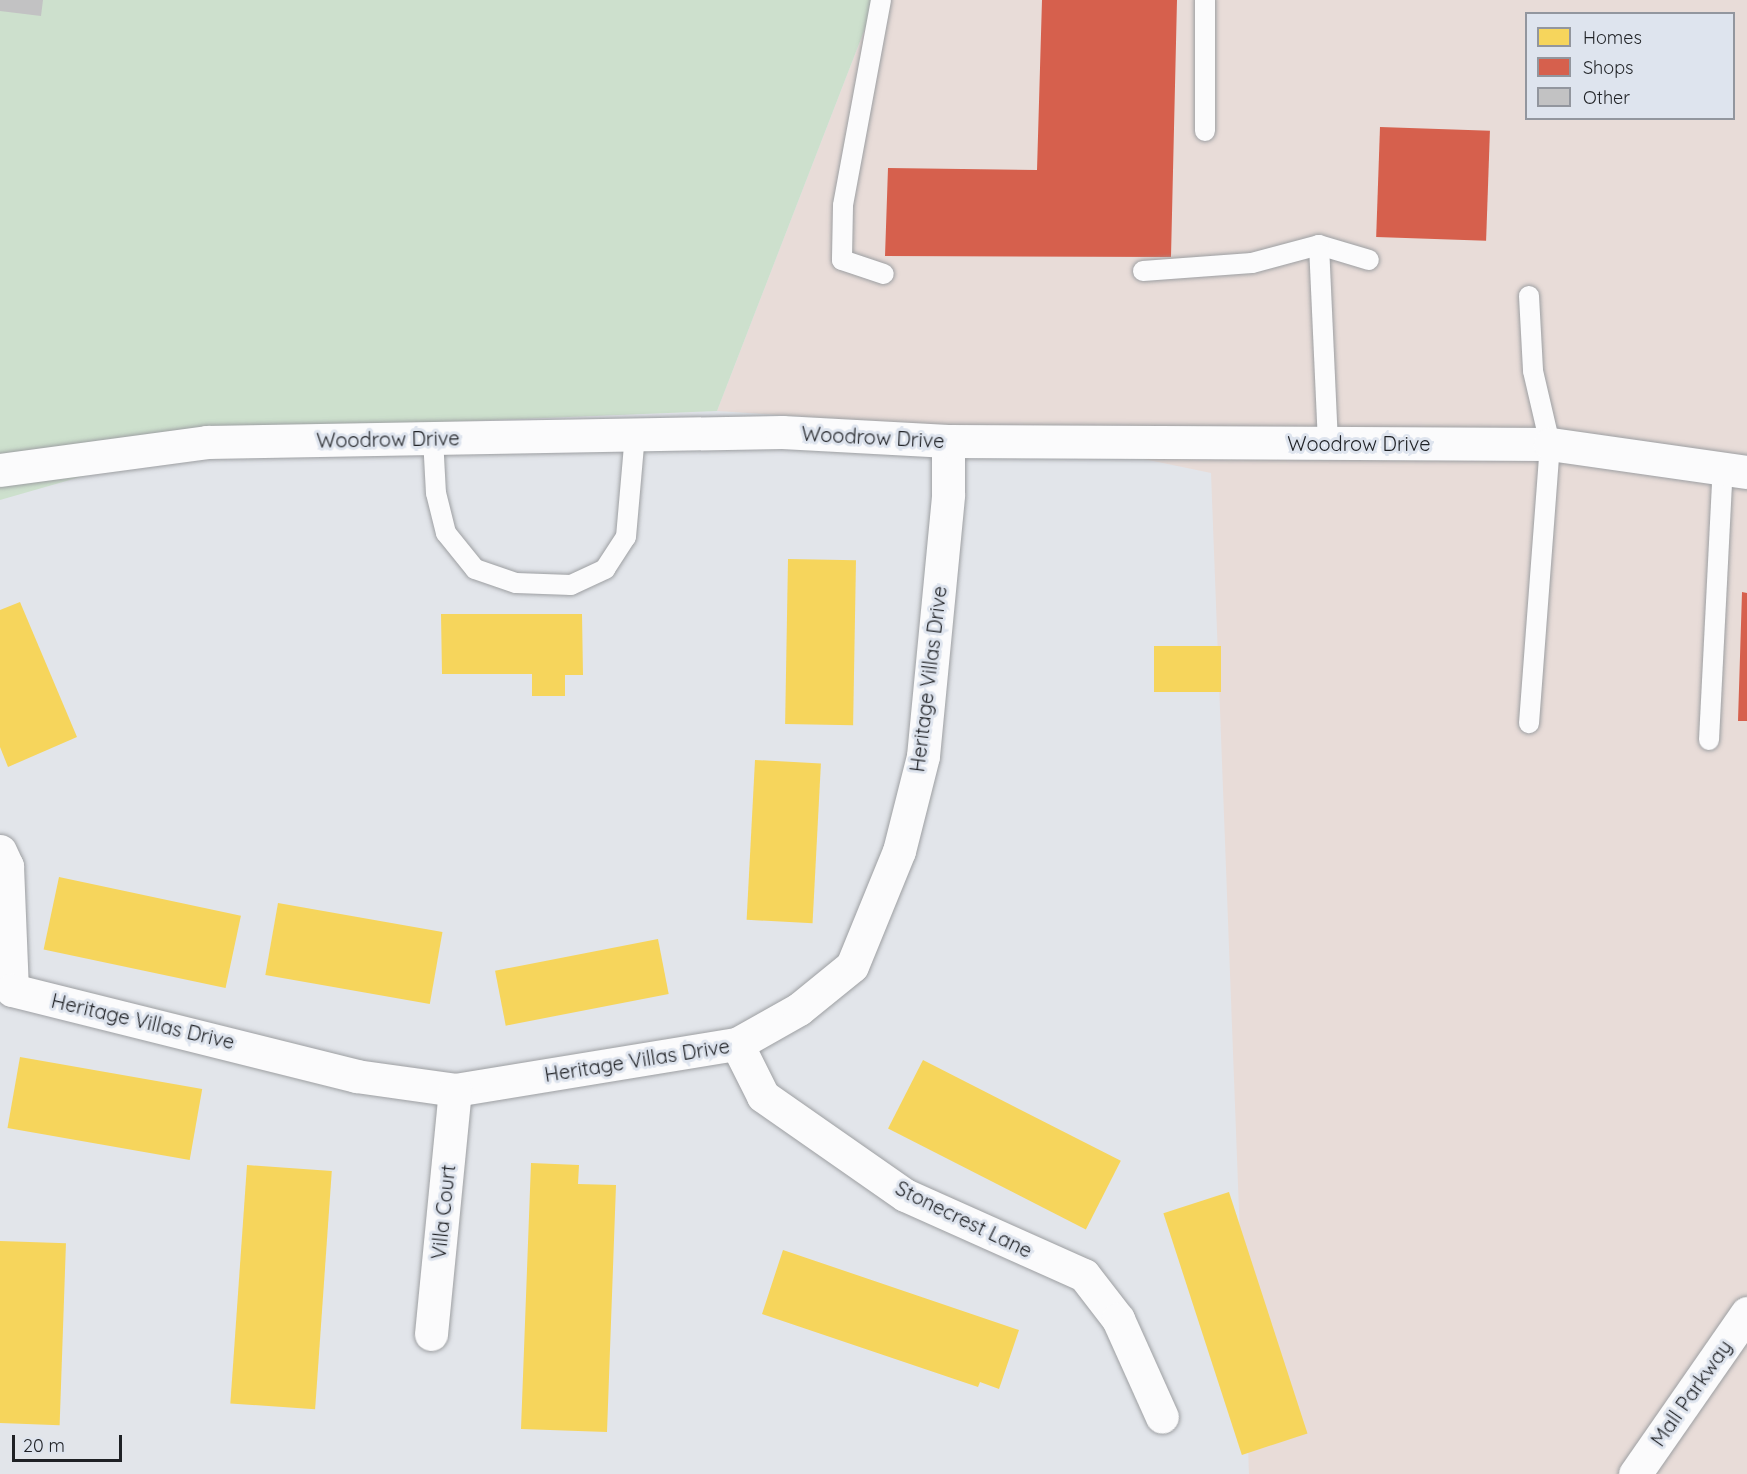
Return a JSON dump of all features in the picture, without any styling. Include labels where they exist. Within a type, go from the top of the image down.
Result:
[{"type":"street","name":"Woodrow Drive","points":[[0,470],[207,442],[782,432],[948,441],[1550,444],[1735,470]]},
{"type":"street","name":"Heritage Villas Drive","points":[[0,851],[7,866],[6,999],[356,1076],[455,1090],[737,1044],[799,1009],[852,966],[899,851],[923,756],[948,494],[948,441]]},
{"type":"street","name":"Stonecrest Lane","points":[[737,1044],[763,1095],[905,1195],[1084,1275],[1118,1319],[1162,1417]]},
{"type":"street","name":"Villa Court","points":[[431,1334],[455,1090]]},
{"type":"street","name":"Mall Parkway","points":[[1635,1474],[1747,1313]]},
{"type":"lane","points":[[881,0],[843,206],[842,260],[884,274]]},
{"type":"lane","points":[[1205,0],[1205,131]]},
{"type":"lane","points":[[1319,245],[1328,443]]},
{"type":"lane","points":[[1143,271],[1252,263],[1319,245],[1370,260]]},
{"type":"lane","points":[[1529,296],[1533,371],[1550,444],[1529,723]]},
{"type":"lane","points":[[433,438],[436,493],[446,532],[475,569],[516,583],[571,585],[605,569],[626,537],[634,434]]},
{"type":"lane","points":[[1709,740],[1735,470]]},
{"type":"shaded area","points":[[876,0],[1747,0],[1747,1474],[1249,1474],[1211,473],[1004,430],[717,411]]},
{"type":"green space","points":[[0,0],[876,0],[717,411],[244,430],[0,500]]},
{"type":"building: Homes","points":[[788,559],[856,560],[853,725],[785,724]]},
{"type":"building: Homes","points":[[20,602],[77,737],[8,767],[0,747],[0,610]]},
{"type":"building: Homes","points":[[441,614],[582,614],[583,675],[565,675],[565,696],[532,696],[532,674],[442,674]]},
{"type":"building: Homes","points":[[1154,646],[1221,646],[1221,692],[1154,692]]},
{"type":"building: Homes","points":[[755,760],[821,763],[813,923],[747,920]]},
{"type":"building: Homes","points":[[59,877],[241,916],[226,988],[44,949]]},
{"type":"building: Homes","points":[[278,903],[442,932],[430,1004],[265,975]]},
{"type":"building: Homes","points":[[658,939],[669,994],[506,1026],[495,971]]},
{"type":"building: Homes","points":[[20,1057],[202,1089],[190,1160],[7,1128]]},
{"type":"building: Homes","points":[[923,1060],[1121,1161],[1086,1229],[888,1129]]},
{"type":"building: Homes","points":[[531,1163],[579,1165],[578,1184],[616,1185],[607,1432],[521,1429]]},
{"type":"building: Homes","points":[[247,1165],[332,1171],[315,1409],[230,1403]]},
{"type":"building: Homes","points":[[1229,1192],[1307,1434],[1242,1455],[1163,1213]]},
{"type":"building: Homes","points":[[0,1241],[66,1243],[60,1425],[0,1423]]},
{"type":"building: Homes","points":[[783,1250],[1019,1330],[999,1389],[980,1382],[978,1387],[762,1314]]},
{"type":"building: Shops","points":[[1042,0],[1177,0],[1171,257],[885,256],[888,168],[1037,170]]},
{"type":"building: Shops","points":[[1380,127],[1490,131],[1486,241],[1376,237]]},
{"type":"building: Shops","points":[[1742,592],[1747,593],[1747,721],[1738,721]]},
{"type":"building: Other","points":[[0,0],[43,0],[41,16],[0,11]]}]
